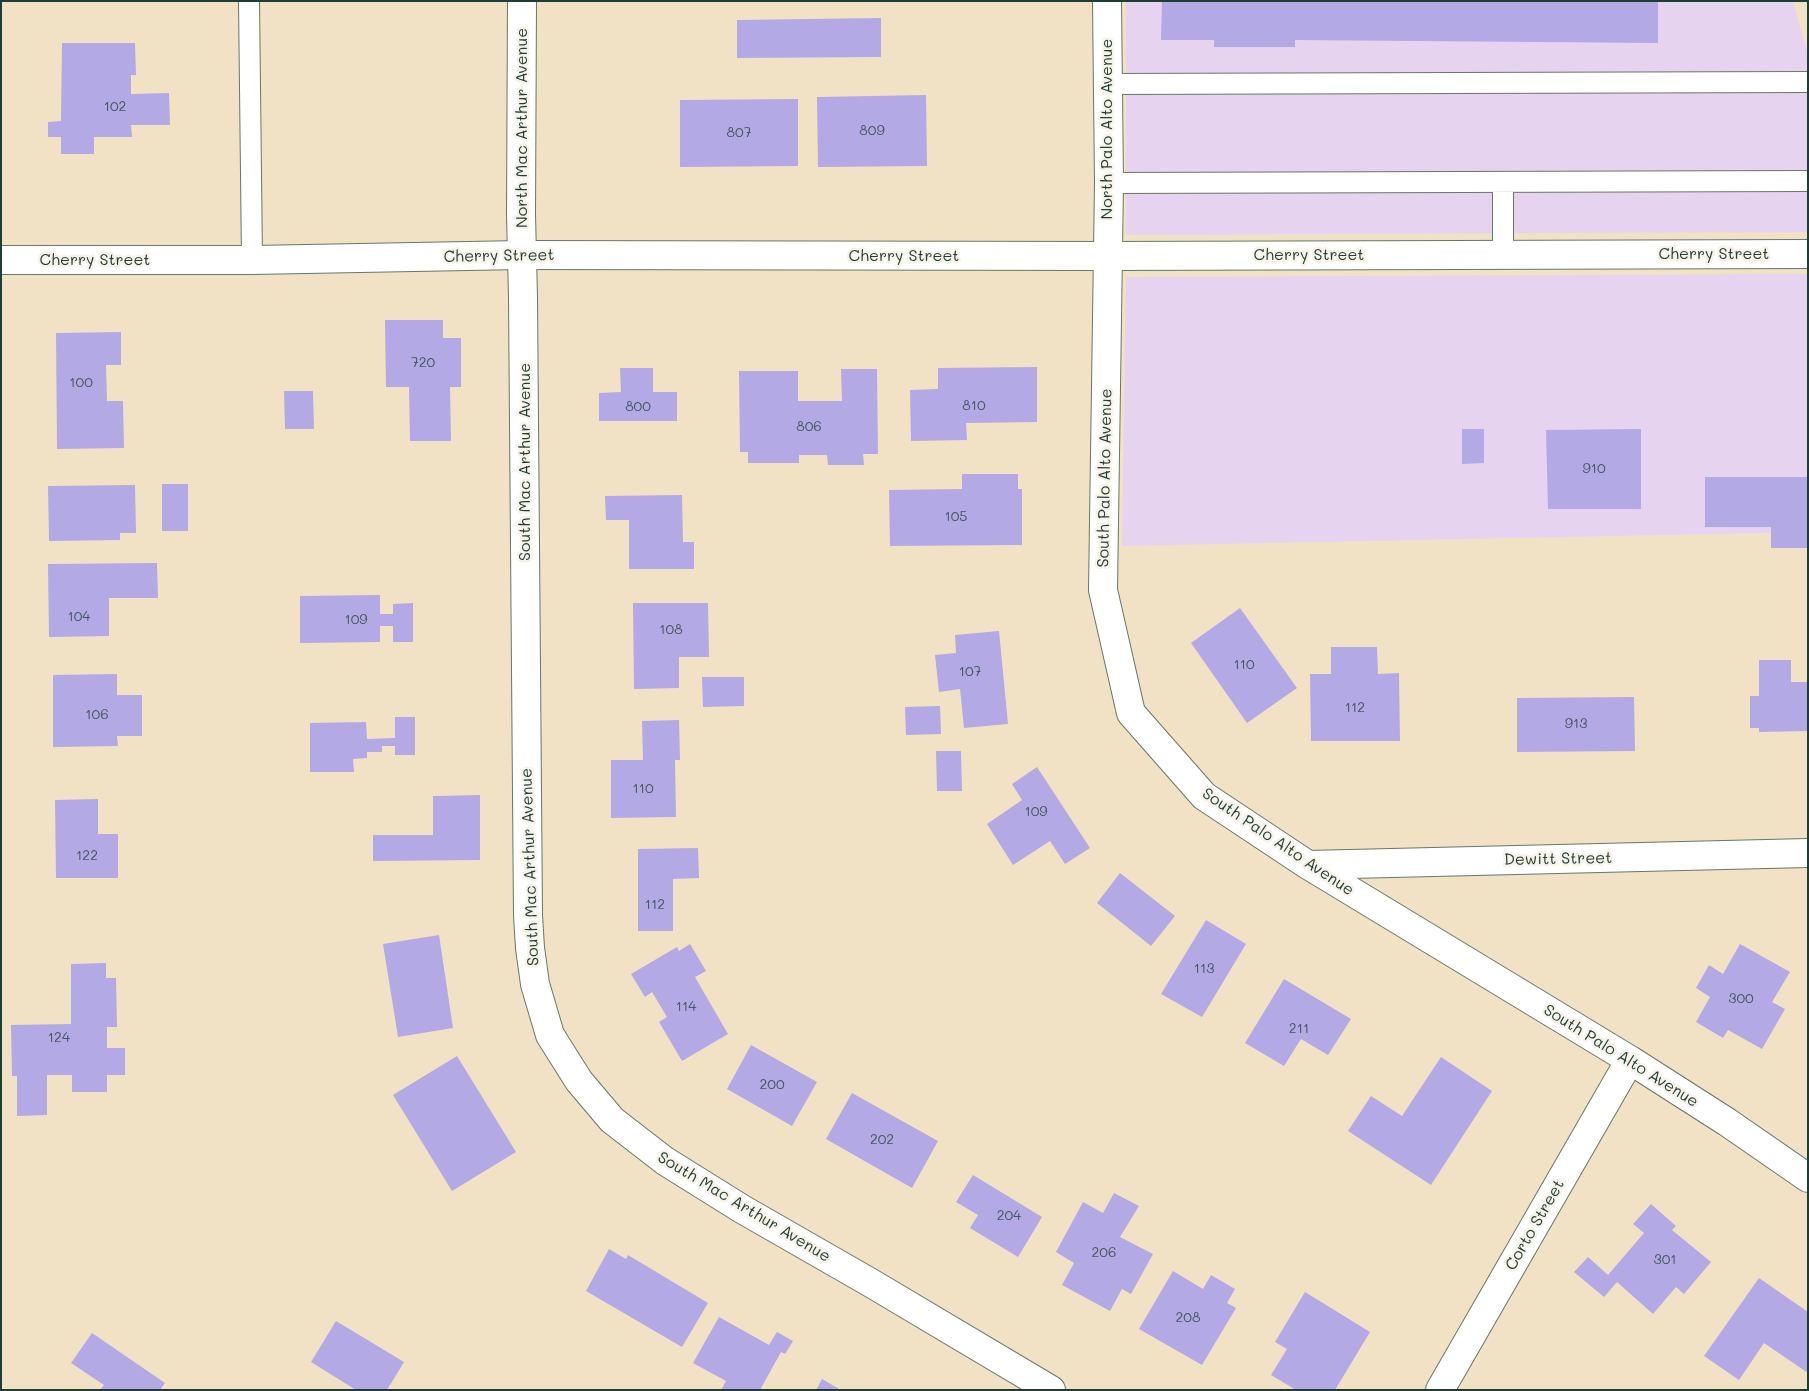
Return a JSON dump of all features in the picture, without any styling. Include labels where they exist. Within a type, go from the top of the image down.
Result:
[{"type":"street","name":"North Mac Arthur Avenue","points":[[522,1],[522,255]]},
{"type":"street","name":"North Palo Alto Avenue","points":[[1107,1],[1109,183],[1107,256]]},
{"type":"street","name":"Cherry Street","points":[[1,260],[252,260],[522,255],[1808,254]]},
{"type":"street","name":"South Mac Arthur Avenue","points":[[522,255],[529,933],[535,984],[550,1035],[579,1082],[612,1120],[665,1161],[742,1209],[1050,1390]]},
{"type":"street","name":"South Palo Alto Avenue","points":[[1107,256],[1104,590],[1131,713],[1204,796],[1308,865],[1630,1060],[1734,1127],[1808,1178]]},
{"type":"street","name":"Dewitt Street","points":[[1308,865],[1808,853]]},
{"type":"street","name":"Corto Street","points":[[1440,1390],[1630,1060]]},
{"type":"lane","points":[[249,1],[252,260]]},
{"type":"lane","points":[[1107,84],[1808,82]]},
{"type":"lane","points":[[1109,183],[1808,181]]},
{"type":"lane","points":[[1503,182],[1503,255]]},
{"type":"shaded area","points":[[1126,1],[1793,1],[1808,55],[1808,232],[1126,235]]},
{"type":"shaded area","points":[[1808,274],[1808,532],[1122,546],[1126,277]]},
{"type":"building","points":[[1162,1],[1658,1],[1658,43],[1295,40],[1295,47],[1214,47],[1214,40],[1161,40]]},
{"type":"building","points":[[881,18],[881,57],[737,58],[737,20]]},
{"type":"building","points":[[62,43],[135,43],[136,75],[131,75],[131,94],[169,93],[170,125],[131,125],[132,137],[94,137],[94,154],[61,154],[61,137],[48,137],[48,122],[61,121]]},
{"type":"building","points":[[926,95],[927,166],[818,167],[817,97]]},
{"type":"building","points":[[798,99],[798,166],[680,167],[680,100]]},
{"type":"building","points":[[385,320],[443,320],[443,338],[461,338],[461,387],[450,387],[451,441],[410,441],[409,387],[386,387]]},
{"type":"building","points":[[121,332],[121,365],[106,365],[107,401],[123,401],[124,448],[57,449],[56,333]]},
{"type":"building","points":[[1037,367],[1037,422],[966,423],[967,440],[911,441],[910,390],[938,389],[938,368]]},
{"type":"building","points":[[620,368],[653,368],[653,392],[677,392],[677,421],[599,421],[599,393],[621,392]]},
{"type":"building","points":[[841,369],[877,369],[878,454],[863,454],[864,465],[828,465],[827,455],[799,455],[799,463],[748,463],[748,452],[740,452],[739,371],[798,371],[798,401],[842,401]]},
{"type":"building","points":[[284,391],[313,391],[314,429],[285,429]]},
{"type":"building","points":[[1462,429],[1484,429],[1484,463],[1462,464]]},
{"type":"building","points":[[1641,429],[1641,509],[1548,509],[1546,430]]},
{"type":"building","points":[[962,474],[1018,474],[1018,489],[1022,489],[1022,545],[890,546],[889,490],[962,489]]},
{"type":"building","points":[[1705,477],[1808,477],[1808,548],[1771,548],[1771,527],[1705,527]]},
{"type":"building","points":[[162,484],[188,484],[188,531],[162,531]]},
{"type":"building","points":[[135,485],[136,533],[120,533],[120,540],[49,541],[48,486]]},
{"type":"building","points":[[682,495],[683,542],[694,542],[694,569],[629,569],[629,520],[606,520],[605,496]]},
{"type":"building","points":[[157,563],[158,598],[109,598],[109,636],[49,637],[48,564]]},
{"type":"building","points":[[380,595],[380,614],[393,614],[393,604],[413,603],[413,642],[393,642],[393,626],[380,626],[380,642],[300,643],[300,596]]},
{"type":"building","points":[[633,603],[708,603],[709,657],[679,657],[679,688],[634,689]]},
{"type":"building","points":[[1240,608],[1297,688],[1247,723],[1191,643]]},
{"type":"building","points":[[999,631],[1008,724],[964,728],[960,689],[939,692],[935,655],[956,653],[955,635]]},
{"type":"building","points":[[1331,647],[1377,647],[1378,674],[1399,673],[1400,741],[1311,741],[1310,674],[1331,674]]},
{"type":"building","points":[[1759,660],[1791,660],[1791,682],[1808,682],[1808,731],[1759,732],[1759,728],[1750,728],[1750,696],[1759,696]]},
{"type":"building","points":[[117,674],[117,695],[142,695],[142,736],[117,736],[118,746],[53,747],[53,675]]},
{"type":"building","points":[[702,677],[744,677],[744,706],[703,707]]},
{"type":"building","points":[[1634,697],[1635,751],[1517,752],[1517,698]]},
{"type":"building","points":[[940,706],[941,734],[906,735],[905,707]]},
{"type":"building","points":[[395,717],[415,717],[415,755],[395,755],[395,746],[382,746],[382,752],[367,752],[367,758],[353,759],[354,772],[310,772],[310,723],[366,722],[367,739],[395,738]]},
{"type":"building","points":[[679,720],[680,760],[675,760],[676,817],[611,818],[611,760],[643,760],[642,721]]},
{"type":"building","points":[[936,751],[961,751],[962,791],[937,791]]},
{"type":"building","points":[[1037,767],[1090,848],[1065,864],[1050,841],[1013,865],[987,824],[1022,800],[1012,784]]},
{"type":"building","points":[[480,795],[480,860],[373,861],[373,835],[433,835],[433,796]]},
{"type":"building","points":[[98,799],[98,834],[118,834],[118,878],[56,878],[55,800]]},
{"type":"building","points":[[698,848],[699,878],[673,879],[673,931],[638,931],[638,849]]},
{"type":"building","points":[[1120,873],[1175,916],[1151,946],[1097,903]]},
{"type":"building","points":[[1206,920],[1246,944],[1202,1017],[1161,994]]},
{"type":"building","points":[[439,935],[453,1028],[398,1037],[383,944]]},
{"type":"building","points":[[690,944],[706,971],[695,977],[728,1034],[682,1061],[659,1022],[667,1017],[652,992],[645,997],[631,974],[677,947],[679,951]]},
{"type":"building","points":[[1740,944],[1790,972],[1772,1002],[1785,1009],[1762,1049],[1728,1030],[1723,1038],[1696,1022],[1710,997],[1696,988],[1709,965],[1723,974]]},
{"type":"building","points":[[106,963],[106,978],[116,978],[117,1027],[107,1027],[107,1048],[125,1048],[125,1075],[107,1075],[107,1092],[72,1092],[72,1075],[47,1075],[47,1115],[17,1116],[17,1076],[12,1076],[11,1025],[71,1024],[71,964]]},
{"type":"building","points":[[1284,979],[1351,1019],[1328,1055],[1301,1039],[1284,1066],[1245,1043]]},
{"type":"building","points":[[751,1045],[817,1082],[792,1126],[727,1089]]},
{"type":"building","points":[[457,1056],[516,1152],[452,1191],[393,1095]]},
{"type":"building","points":[[1441,1057],[1492,1091],[1431,1185],[1348,1131],[1371,1096],[1402,1116]]},
{"type":"building","points":[[852,1093],[938,1141],[912,1188],[826,1139]]},
{"type":"building","points":[[973,1175],[1042,1217],[1018,1257],[970,1228],[978,1215],[956,1202]]},
{"type":"building","points":[[1114,1193],[1139,1206],[1120,1237],[1153,1254],[1131,1294],[1122,1289],[1110,1311],[1062,1285],[1074,1263],[1056,1252],[1083,1202],[1103,1213]]},
{"type":"building","points":[[1651,1204],[1676,1226],[1672,1230],[1711,1262],[1684,1294],[1676,1287],[1653,1314],[1617,1282],[1604,1297],[1574,1272],[1588,1257],[1608,1275],[1644,1233],[1633,1224]]},
{"type":"building","points":[[609,1249],[626,1259],[628,1255],[708,1303],[682,1347],[586,1291]]},
{"type":"building","points":[[1173,1271],[1203,1289],[1211,1275],[1235,1289],[1227,1303],[1236,1308],[1202,1365],[1139,1329]]},
{"type":"building","points":[[1759,1278],[1808,1312],[1808,1373],[1764,1343],[1739,1380],[1704,1356]]},
{"type":"building","points":[[1305,1292],[1370,1332],[1335,1390],[1296,1390],[1271,1375],[1287,1349],[1275,1342]]},
{"type":"building","points":[[719,1317],[769,1345],[777,1332],[793,1341],[785,1354],[781,1352],[760,1390],[721,1390],[726,1381],[693,1363]]},
{"type":"building","points":[[336,1321],[404,1362],[387,1390],[356,1390],[311,1362]]},
{"type":"building","points":[[92,1333],[165,1383],[160,1390],[100,1390],[104,1385],[71,1363]]},
{"type":"building","points":[[822,1379],[841,1390],[816,1390]]}]
